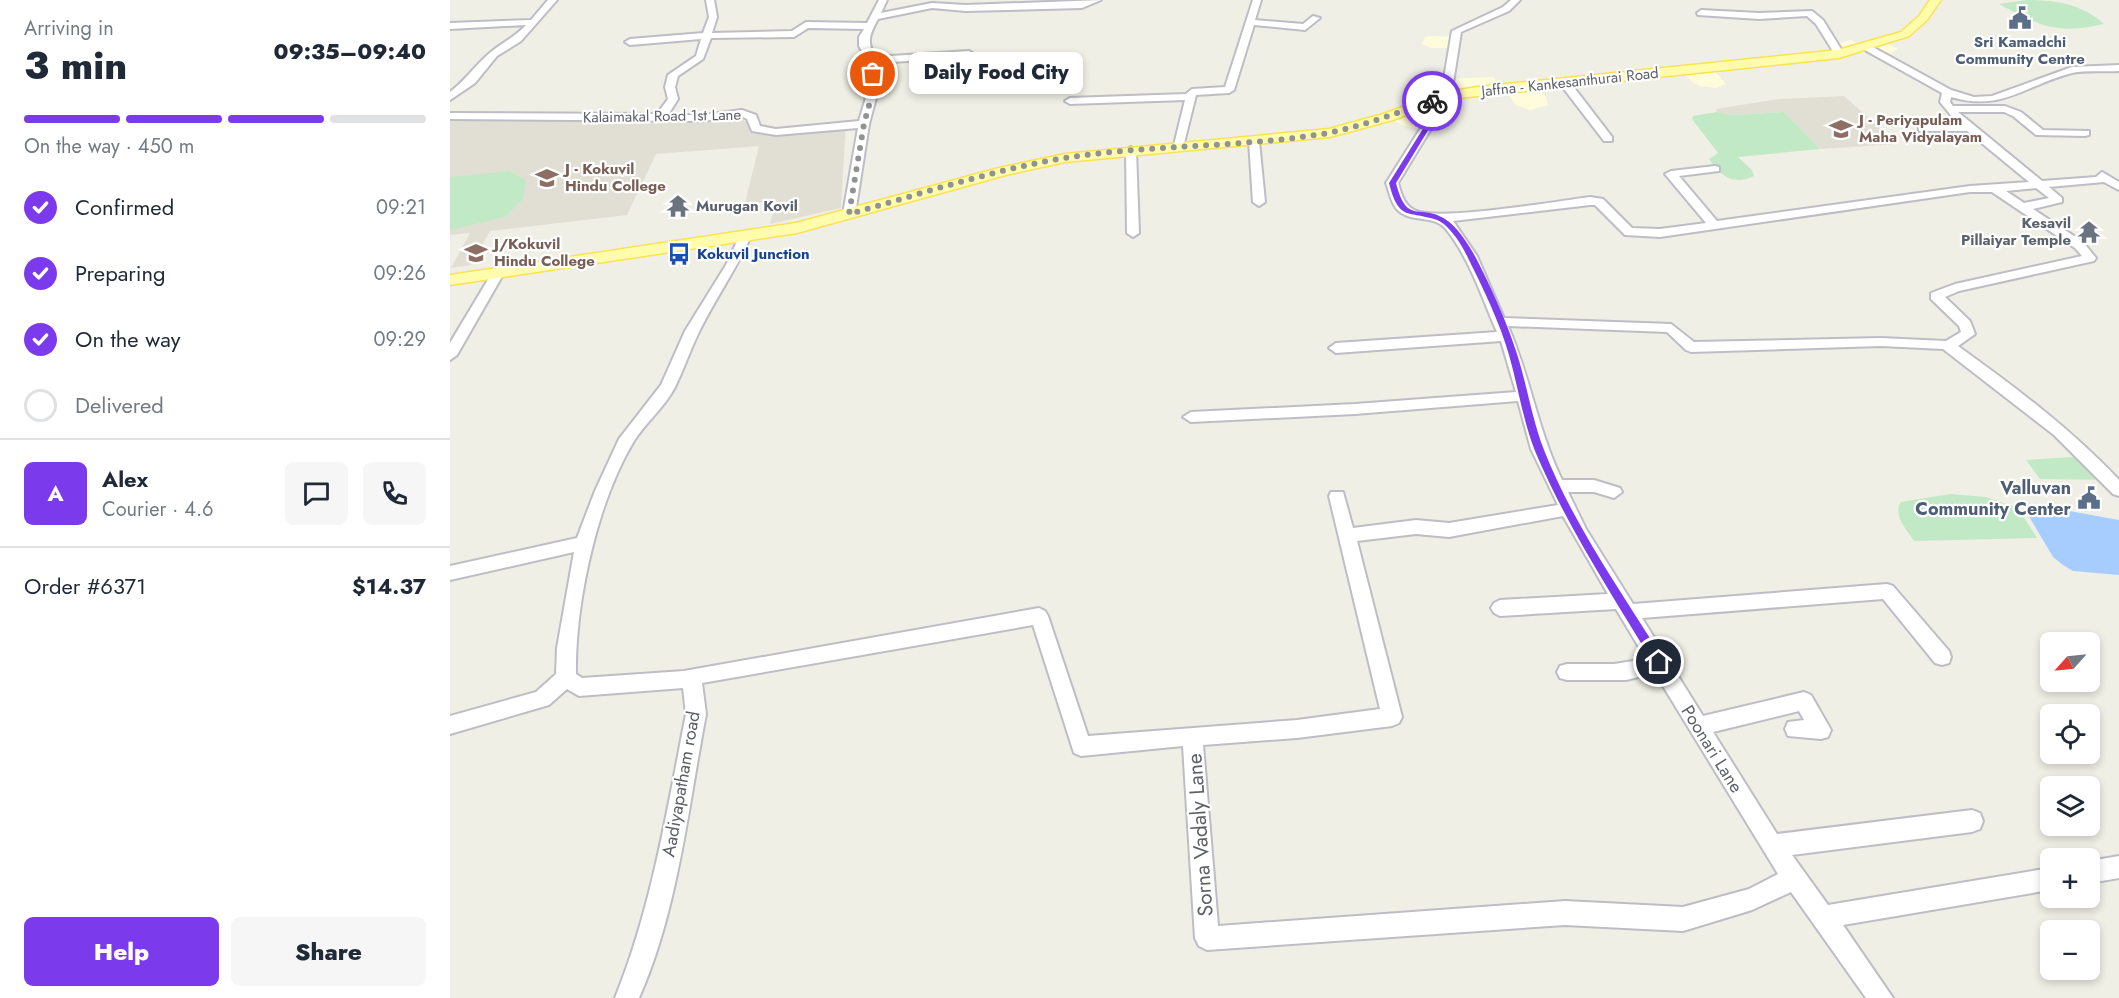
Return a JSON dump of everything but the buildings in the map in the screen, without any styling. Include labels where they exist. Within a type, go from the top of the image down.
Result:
[{"type":"main road","name":"Jaffna - Kankesanthurai Road","points":[[450,280],[797,228],[1013,169],[1065,158],[1330,132],[1388,117],[1446,96],[1839,54],[1908,32],[1936,0]]},
{"type":"street","points":[[450,97],[471,81],[494,54],[518,39],[553,0]]},
{"type":"street","points":[[660,117],[674,99],[674,93],[670,87],[673,75],[700,57],[712,17],[710,0]]},
{"type":"street","points":[[849,214],[864,124],[874,87],[872,60],[864,46],[864,37],[883,0]]},
{"type":"street","points":[[630,42],[706,36],[794,34],[806,26],[871,21],[946,3],[958,4],[966,8],[1082,5],[1097,0]]},
{"type":"street","points":[[1179,146],[1192,92],[1229,90],[1257,0]]},
{"type":"street","points":[[1516,0],[1506,9],[1457,31],[1446,96],[1392,183],[1400,205],[1411,214],[1440,219],[1590,201],[1599,202],[1629,232],[1660,232],[1970,189],[2100,180],[2102,176],[2119,172]]},
{"type":"street","points":[[1701,13],[1809,14],[1820,22],[1839,54]]},
{"type":"street","points":[[1249,22],[1305,27],[1316,18]]},
{"type":"street","points":[[450,26],[535,22]]},
{"type":"street","points":[[1866,47],[1947,92],[1974,99],[1993,99],[2072,70],[2119,68]]},
{"type":"street","points":[[872,60],[969,54],[978,61],[1004,60]]},
{"type":"street","points":[[1565,83],[1608,139]]},
{"type":"street","points":[[1947,92],[1945,102],[1950,109],[2058,200],[2022,207]]},
{"type":"street","points":[[1070,101],[1191,97]]},
{"type":"street","points":[[1950,109],[2005,109],[2017,114],[2040,133],[2085,133]]},
{"type":"street","name":"Kalaimakal Road 1st Lane","points":[[450,116],[702,118],[748,113],[756,129],[776,132],[864,124]]},
{"type":"street","points":[[1923,129],[1970,128]]},
{"type":"street","points":[[1254,141],[1259,202]]},
{"type":"street","points":[[1131,150],[1133,233]]},
{"type":"street","points":[[1714,225],[1671,174],[1716,169]]},
{"type":"street","points":[[2102,176],[2119,187]]},
{"type":"street","points":[[1948,346],[1968,334],[1965,324],[1936,296],[1955,288],[2090,258],[2079,245],[1994,188]]},
{"type":"street","name":"Poonari Lane","points":[[1440,219],[1449,224],[1471,256],[1502,329],[1539,449],[1579,532],[1773,846],[1881,998]]},
{"type":"street","points":[[450,725],[542,699],[566,678],[566,648],[584,543],[603,491],[627,439],[669,387],[692,331],[732,265],[746,236]]},
{"type":"street","points":[[450,355],[498,273]]},
{"type":"street","points":[[1336,348],[1502,329],[1607,324],[1671,328],[1691,347],[1881,342],[1938,343],[1948,346],[2024,400],[2087,456],[2119,490]]},
{"type":"street","points":[[1191,417],[1355,409],[1524,396]]},
{"type":"street","points":[[1557,486],[1594,486],[1614,492]]},
{"type":"street","points":[[1192,736],[1297,729],[1392,717],[1338,496]]},
{"type":"street","points":[[1347,536],[1416,527],[1449,530],[1569,508]]},
{"type":"street","points":[[450,573],[584,543]]},
{"type":"street","points":[[1500,608],[1625,607],[1887,591],[1942,657]]},
{"type":"street","name":"Sorna Vadaly Lane","points":[[692,676],[1040,616],[1081,746],[1192,736],[1207,938],[1565,913],[1683,920],[1752,899],[1794,878]]},
{"type":"street","points":[[1567,672],[1608,673],[1650,667],[1659,662]]},
{"type":"street","points":[[566,678],[579,687],[684,679],[692,676]]},
{"type":"street","name":"Aadiyapatham road","points":[[627,998],[640,969],[657,910],[670,847],[696,714],[692,676]]},
{"type":"street","points":[[1698,726],[1804,700],[1821,730],[1795,729]]},
{"type":"street","points":[[1773,846],[1972,821]]},
{"type":"street","points":[[2100,870],[2119,867]]},
{"type":"street","points":[[1823,917],[2040,881]]},
{"type":"shaded area","points":[[1425,37],[1456,37],[1453,48],[1431,48],[1422,44]]},
{"type":"shaded area","points":[[1850,40],[1866,47],[1884,42],[1898,49],[1884,56],[1852,51],[1839,54],[1835,45]]},
{"type":"shaded area","points":[[1712,68],[1726,84],[1716,88],[1700,86],[1693,83],[1682,71]]},
{"type":"shaded area","points":[[1493,77],[1505,89],[1535,86],[1546,97],[1548,105],[1530,110],[1516,105],[1504,89],[1446,96],[1425,131],[1402,125],[1388,117],[1424,103],[1421,87],[1446,84],[1447,79]]},
{"type":"shaded area","name":"J - Periyapulam Maha Vidyalayam","points":[[1844,96],[1898,144],[1820,149],[1784,112],[1732,115],[1717,112],[1716,109],[1779,99]]},
{"type":"shaded area","name":"J - Kokuvil Hindu College","points":[[740,118],[757,129],[846,121],[841,208],[770,224],[776,202],[745,203],[759,146],[656,154],[627,215],[490,231],[471,265],[451,268],[470,233],[450,235],[450,120],[670,122]]},
{"type":"green space","points":[[2027,0],[2068,4],[2096,17],[2104,24],[2073,29],[2049,26],[2026,18],[1999,4]]},
{"type":"green space","points":[[1717,112],[1732,115],[1784,112],[1820,149],[1738,157],[1752,170],[1754,176],[1740,180],[1728,178],[1709,159],[1718,153],[1692,119],[1693,116]]},
{"type":"green space","points":[[509,171],[526,180],[523,199],[505,217],[450,230],[450,177]]},
{"type":"green space","points":[[2087,456],[2110,480],[2040,479],[2026,460]]},
{"type":"green space","points":[[1950,494],[1986,497],[2018,508],[2037,538],[1914,541],[1899,517],[1901,502]]},
{"type":"water","points":[[2047,507],[2119,520],[2119,575],[2073,571],[2053,557],[2027,513],[2033,508]]},
{"type":"way so far","points":[[873,74],[874,87],[864,124],[849,214],[971,179],[1065,158],[1179,146],[1292,138],[1330,132],[1388,117],[1432,101]]},
{"type":"place","name":"Sri Kamadchi Community Centre","points":[[2020,18]]},
{"type":"place","name":"Daily Food City","points":[[873,74]]},
{"type":"place","name":"J - Periyapulam Maha Vidyalayam","points":[[1841,129]]},
{"type":"place","name":"J - Kokuvil Hindu College","points":[[547,178]]},
{"type":"place","name":"Murugan Kovil","points":[[678,206]]},
{"type":"place","name":"Kesavil Pillaiyar Temple","points":[[2089,232]]},
{"type":"place","name":"J/Kokuvil Hindu College","points":[[476,253]]},
{"type":"place","name":"Kokuvil Junction","points":[[679,254]]},
{"type":"place","name":"Valluvan Community Center","points":[[2089,498]]},
{"type":"route","points":[[1432,101],[1446,96],[1392,183],[1395,193],[1400,205],[1411,214],[1440,219],[1449,224],[1471,256],[1512,351],[1539,449],[1579,532],[1659,662]]}]
